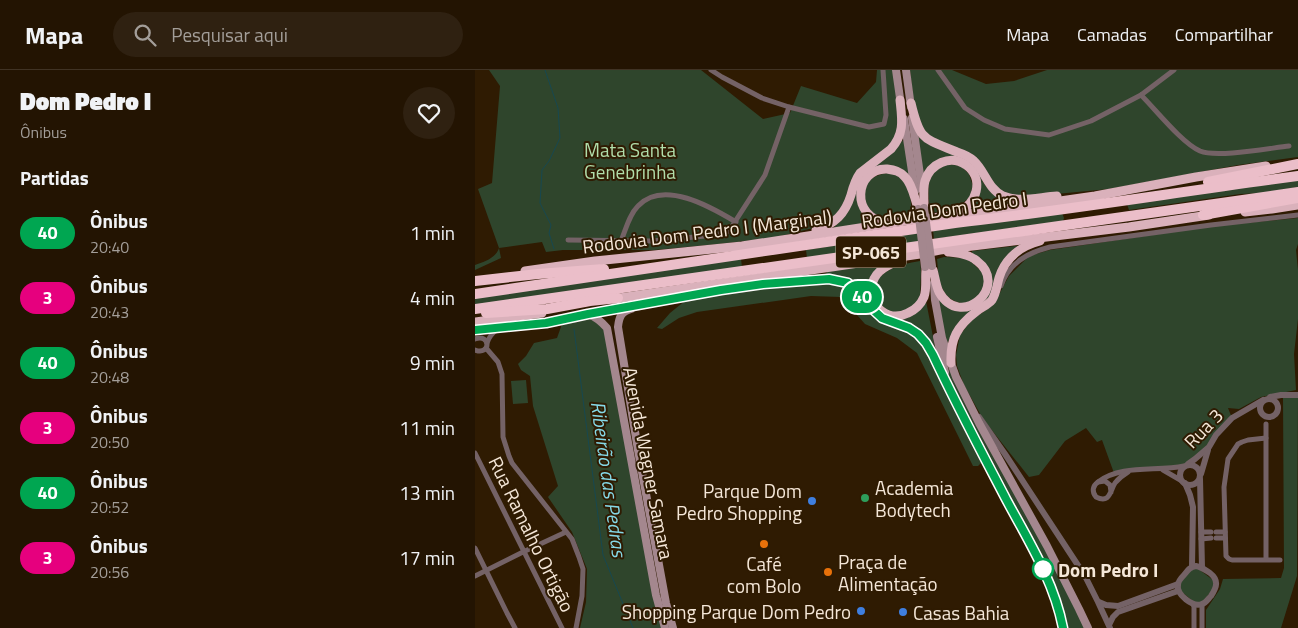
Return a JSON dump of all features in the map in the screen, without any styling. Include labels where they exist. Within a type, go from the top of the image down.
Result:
[{"type":"highway","points":[[742,246],[815,230],[833,223],[845,208],[860,173],[891,148],[899,138],[902,124],[900,100]]},
{"type":"highway","points":[[911,103],[916,123],[924,137],[937,145],[974,160],[986,179],[1001,195],[1022,199],[1051,196],[1095,196]]},
{"type":"highway","points":[[921,207],[924,183],[931,169],[941,162],[947,161],[967,166],[976,181],[976,193],[973,201],[963,210],[938,217]]},
{"type":"highway","points":[[1153,196],[1187,186],[1298,163]]},
{"type":"highway","name":"Rodovia Dom Pedro I (Marginal)","points":[[475,280],[595,261],[742,246],[905,221],[1095,196],[1205,175],[1298,163]]},
{"type":"highway","points":[[905,221],[880,221],[874,219],[865,211],[861,202],[861,194],[865,180],[883,169],[895,170],[903,175],[910,184],[921,207]]},
{"type":"highway","name":"Rodovia Dom Pedro I","points":[[475,294],[1298,176]]},
{"type":"highway","name":"Rodovia Dom Pedro I","points":[[475,309],[1298,192]]},
{"type":"highway","points":[[1203,215],[1298,198]]},
{"type":"highway","points":[[1203,215],[1298,205]]},
{"type":"highway","name":"SP-065","points":[[475,322],[527,316],[618,298],[940,250],[1129,227],[1203,215]]},
{"type":"highway","points":[[951,363],[952,342],[956,332],[963,322],[993,299],[1001,272],[1013,255],[1031,244],[1069,234]]},
{"type":"highway","points":[[929,268],[938,290],[944,298],[957,307],[972,305],[979,301],[984,294],[988,281],[987,273],[977,260],[962,254],[940,250]]},
{"type":"highway","points":[[919,254],[896,262],[880,271],[874,279],[871,289],[873,299],[881,312],[895,316],[903,315],[913,310],[925,296],[929,268]]},
{"type":"highway","points":[[475,280],[682,264]]},
{"type":"highway","points":[[475,314],[541,310],[618,298]]},
{"type":"main road","points":[[896,70],[921,207]]},
{"type":"main road","points":[[906,70],[936,334],[945,372],[954,397]]},
{"type":"main road","points":[[929,268],[941,338],[959,385],[1047,546],[1088,628]]},
{"type":"main road","points":[[475,330],[546,323],[681,296],[763,284],[829,279],[848,283],[882,318],[909,328],[926,343],[1041,565],[1053,592],[1063,628]]},
{"type":"main road","points":[[618,327],[621,314],[647,303]]},
{"type":"main road","points":[[588,314],[597,318],[607,328],[608,324],[612,322],[618,327]]},
{"type":"main road","name":"Avenida Wagner Samara","points":[[618,327],[641,468],[666,603],[673,628]]},
{"type":"main road","name":"Avenida Wagner Samara","points":[[607,328],[656,595],[665,628]]},
{"type":"street","points":[[711,70],[762,98],[789,107],[869,127],[884,124],[887,115],[883,70]]},
{"type":"street","points":[[938,70],[965,108],[984,120],[1005,129],[1049,135],[1091,121],[1141,95],[1174,70]]},
{"type":"street","points":[[1141,95],[1187,142],[1201,151],[1214,154],[1289,146]]},
{"type":"street","points":[[568,240],[652,241],[716,235],[729,231],[765,175],[789,107]]},
{"type":"street","points":[[621,241],[632,214],[646,199],[653,196],[664,195],[690,199],[715,209],[736,222]]},
{"type":"street","points":[[993,299],[1008,271],[1019,260],[1036,251],[1211,224],[1298,215]]},
{"type":"street","points":[[475,351],[481,352],[487,346],[493,332],[501,327]]},
{"type":"street","points":[[475,339],[482,338],[485,340],[498,362],[502,374],[503,437],[512,463],[572,539],[583,569],[582,596],[576,628]]},
{"type":"street","points":[[1278,410],[1275,400],[1272,399],[1265,399],[1261,402],[1259,408],[1263,415],[1272,417],[1277,413],[1283,398],[1289,394]]},
{"type":"street","name":"Rua 3","points":[[1186,465],[1209,447],[1224,426],[1241,412],[1272,396],[1298,395]]},
{"type":"street","points":[[972,409],[1005,454],[1085,576],[1109,626]]},
{"type":"street","name":"Rua 3","points":[[1241,412],[1248,411],[1263,415]]},
{"type":"street","points":[[1265,560],[1266,424]]},
{"type":"street","points":[[1266,438],[1247,440],[1238,444],[1228,459],[1224,487],[1226,556],[1232,560],[1280,560]]},
{"type":"street","points":[[1160,469],[1188,485],[1195,484],[1200,477],[1209,447]]},
{"type":"street","name":"Rua Ramalho Ortigão","points":[[475,453],[561,628]]},
{"type":"street","points":[[1130,471],[1118,480],[1107,498],[1103,500],[1096,497],[1093,488],[1098,482],[1109,475],[1123,471],[1160,469],[1191,464],[1199,468],[1201,567]]},
{"type":"street","points":[[1109,626],[1113,616],[1118,612],[1178,588],[1192,566],[1193,507],[1180,473],[1186,465]]},
{"type":"street","points":[[1098,482],[1107,483],[1111,488],[1111,492]]},
{"type":"street","points":[[475,576],[566,532]]},
{"type":"street","points":[[1201,535],[1225,532]]},
{"type":"street","points":[[1201,535],[1225,538]]},
{"type":"street","points":[[475,548],[515,628]]},
{"type":"street","points":[[1178,588],[1180,594],[1193,604],[1206,602],[1215,590],[1217,585],[1213,576],[1201,567],[1192,566]]},
{"type":"street","points":[[1099,602],[1118,606],[1178,588]]},
{"type":"street","points":[[1193,604],[1194,628]]},
{"type":"street","points":[[1202,604],[1202,628]]},
{"type":"green space","name":"Mata Santa Genebrinha","points":[[489,70],[701,70],[763,119],[790,113],[801,86],[857,103],[876,82],[877,70],[895,70],[901,133],[891,149],[853,178],[849,199],[833,223],[773,238],[654,250],[563,250],[546,252],[542,242],[499,248],[478,189],[492,183],[500,86]]},
{"type":"green space","points":[[910,70],[952,70],[986,84],[1014,81],[1047,70],[1298,70],[1298,157],[1238,165],[1109,189],[1014,198],[997,192],[976,164],[933,143],[916,123]]},
{"type":"green space","points":[[918,137],[941,146],[968,162],[979,172],[989,190],[1014,204],[967,211],[977,177],[956,159],[923,175]]},
{"type":"green space","points":[[903,140],[911,178],[880,168],[860,186],[873,223],[833,228],[841,221],[865,171],[891,154]]},
{"type":"green space","points":[[948,164],[961,166],[969,174],[973,186],[970,197],[954,210],[931,213],[929,202],[930,178],[937,168]]},
{"type":"green space","points":[[888,173],[904,180],[910,195],[912,215],[890,220],[873,215],[865,206],[863,196],[866,185],[872,178]]},
{"type":"green space","points":[[1298,179],[1298,187],[1264,193],[1240,194],[1129,210],[1127,204]]},
{"type":"green space","points":[[1062,213],[1063,221],[934,239],[933,230]]},
{"type":"green space","points":[[1298,218],[1298,244],[1296,250],[1298,319],[1294,354],[1296,390],[1261,397],[1239,409],[1228,408],[1232,418],[1210,445],[1188,464],[1114,473],[1102,440],[1097,442],[1086,428],[1065,441],[1039,475],[1029,477],[983,419],[964,385],[957,366],[956,355],[960,335],[973,318],[995,302],[1009,276],[1029,256],[1050,250],[1213,226]]},
{"type":"green space","points":[[918,233],[919,242],[807,258],[806,250]]},
{"type":"green space","points":[[1024,245],[1010,255],[992,297],[951,336],[947,344],[938,296],[955,310],[990,289],[972,251]]},
{"type":"green space","points":[[499,248],[501,258],[475,270],[475,265],[492,257]]},
{"type":"green space","points":[[944,257],[967,258],[984,274],[985,286],[982,293],[973,302],[960,303],[953,300],[941,287],[937,259]]},
{"type":"green space","points":[[741,259],[742,267],[475,305],[475,297]]},
{"type":"green space","points":[[920,261],[920,299],[912,310],[897,314],[884,311],[875,291],[880,277],[894,268]]},
{"type":"green space","points":[[882,263],[869,292],[894,319],[926,301],[935,347],[881,316],[855,284],[848,280],[824,275],[830,270]]},
{"type":"green space","points":[[820,283],[838,284],[851,288],[895,325],[916,336],[933,358],[982,459],[978,466],[973,466],[917,353],[897,338],[865,324],[841,297],[811,296],[697,312],[679,318],[662,329],[657,328],[670,313],[686,300]]},
{"type":"green space","points":[[592,319],[603,327],[607,335],[662,628],[580,628],[586,602],[587,569],[572,532],[548,497],[558,486],[533,406],[530,376],[521,370],[518,364],[526,356],[534,343],[557,338],[562,324]]},
{"type":"green space","points":[[950,370],[1053,562],[1086,628],[1064,628],[1053,589],[954,391],[947,373]]},
{"type":"green space","points":[[526,380],[528,403],[513,404],[511,381]]},
{"type":"green space","points":[[1298,395],[1297,576],[1281,628],[1206,628],[1206,610],[1220,589],[1223,579],[1281,578],[1284,568],[1283,398]]},
{"type":"green space","points":[[1197,568],[1213,580],[1214,588],[1201,602],[1194,602],[1180,589],[1181,582],[1191,570]]},
{"type":"waterway","name":"Ribeirão das Pedras","points":[[545,70],[558,108],[560,138],[549,161],[542,170],[540,203],[551,225],[549,233],[554,249]]},
{"type":"waterway","name":"Ribeirão das Pedras","points":[[574,329],[603,555],[633,628]]},
{"type":"bus line","name":"40","points":[[475,330],[546,323],[681,296],[763,284],[829,279],[848,283],[876,314],[909,328],[926,343],[1041,565],[1053,592],[1063,628]]},
{"type":"place","name":"Academia Bodytech","points":[[865,498]]},
{"type":"place","name":"Parque Dom Pedro Shopping","points":[[812,501]]},
{"type":"place","name":"Café com Bolo","points":[[764,544]]},
{"type":"place","name":"Dom Pedro I","points":[[1043,569]]},
{"type":"place","name":"Praça de Alimentação","points":[[828,572]]},
{"type":"place","name":"Shopping Parque Dom Pedro","points":[[861,611]]},
{"type":"place","name":"Casas Bahia","points":[[903,612]]}]
